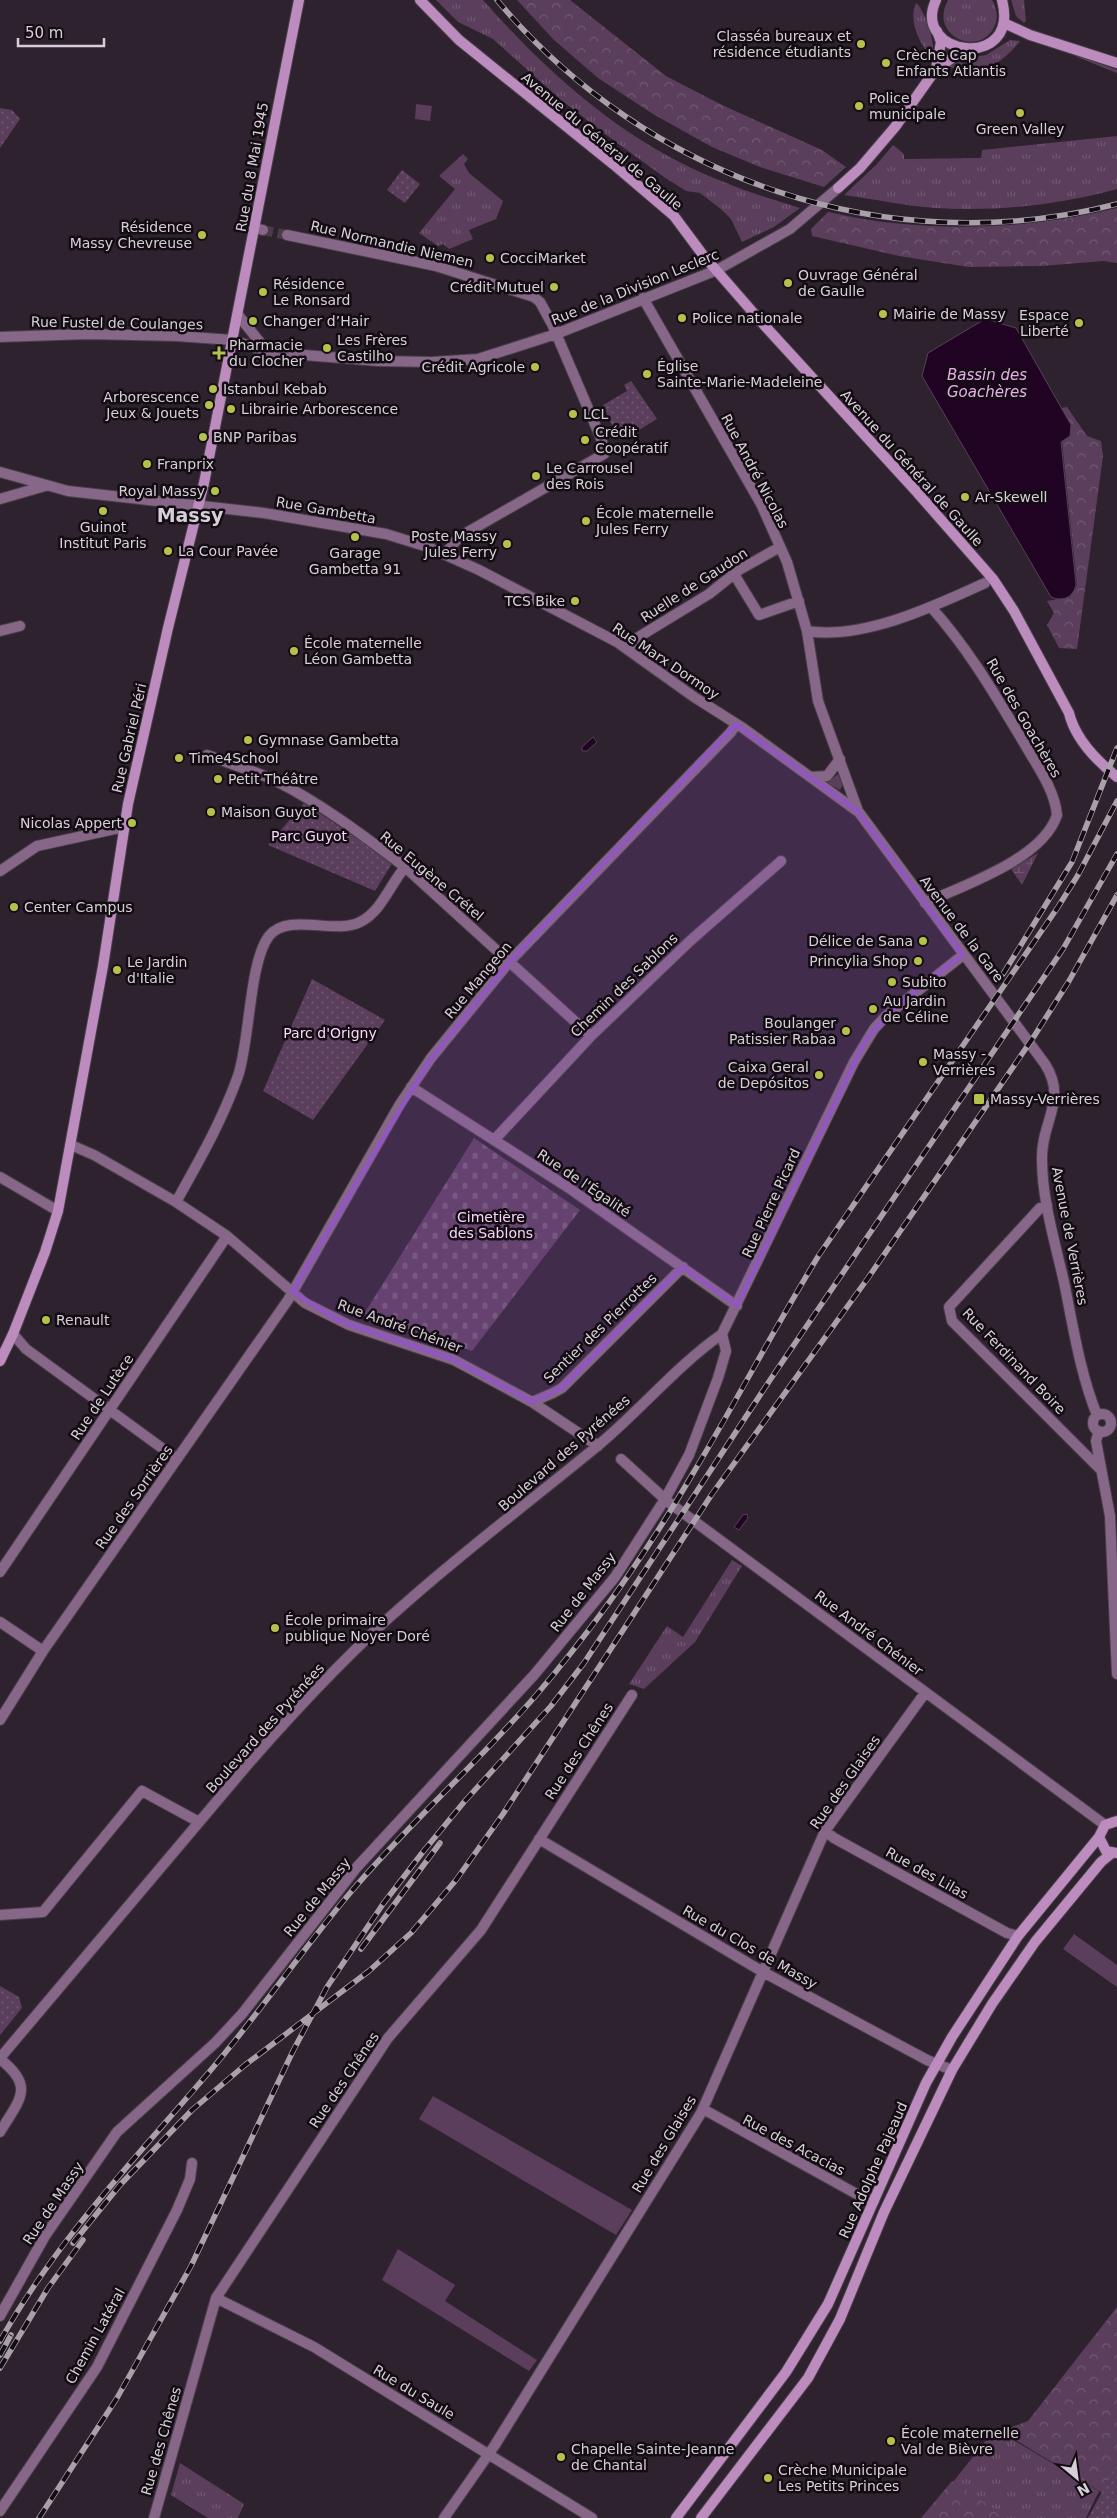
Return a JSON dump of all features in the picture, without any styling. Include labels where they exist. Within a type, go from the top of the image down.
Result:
[{"type":"main road","name":"Rue du 8 Mai 1945","points":[[233,340],[259,229],[283,71],[299,0]]},
{"type":"main road","name":"Avenue du Général de Gaulle","points":[[420,0],[459,40],[598,151],[674,216],[764,325],[915,490],[993,579],[1014,611],[1068,712],[1072,725],[1087,746],[1117,777]]},
{"type":"main road","points":[[1002,0],[1005,12],[1004,23],[1030,34],[1117,63]]},
{"type":"main road","name":"Rue de la Division Leclerc","points":[[932,2],[934,21],[941,42],[936,69]]},
{"type":"main road","name":"Rue de la Division Leclerc","points":[[838,188],[878,148],[936,69],[955,56],[990,43],[999,34],[1004,23]]},
{"type":"main road","points":[[937,31],[948,43],[955,47],[973,50]]},
{"type":"main road","name":"Rue Gabriel Péri","points":[[0,1361],[46,1252],[58,1211],[109,928],[124,827],[166,635],[199,507],[233,340]]},
{"type":"main road","name":"Avenue du Général de Gaulle","points":[[1068,712],[1117,768]]},
{"type":"main road","points":[[1105,1825],[1117,1821]]},
{"type":"main road","name":"Rue Adolphe Pajeaud","points":[[676,2518],[786,2372],[828,2304],[936,2063],[1018,1936],[1099,1837],[1105,1825]]},
{"type":"main road","points":[[1099,1837],[1103,1847],[1114,1853]]},
{"type":"main road","name":"Rue Adolphe Pajeaud","points":[[701,2518],[808,2378],[840,2319],[884,2212],[952,2070],[992,2004],[1035,1942],[1101,1862],[1114,1853]]},
{"type":"street","name":"Rue de la Division Leclerc","points":[[233,340],[267,352],[378,361],[462,361],[478,359],[556,334],[717,270],[790,229],[838,188]]},
{"type":"street","name":"Rue Normandie Niemen","points":[[287,235],[436,266],[511,288],[534,297],[540,302],[556,334],[602,441],[604,454],[459,537],[445,554]]},
{"type":"street","name":"Rue André Nicolas","points":[[644,298],[761,504],[793,578],[807,631],[818,701],[858,811]]},
{"type":"street","points":[[238,315],[267,352]]},
{"type":"street","name":"Rue Fustel de Coulanges","points":[[0,337],[118,334],[233,340]]},
{"type":"street","name":"Rue Gambetta","points":[[0,472],[68,491],[264,513],[386,534],[445,554]]},
{"type":"street","points":[[0,498],[45,486]]},
{"type":"street","name":"Ruelle de Gaudon","points":[[629,650],[632,641],[708,594],[734,574],[780,547]]},
{"type":"street","name":"Rue Marx Dormoy","points":[[445,554],[629,650],[858,811]]},
{"type":"street","points":[[734,574],[758,615],[799,601]]},
{"type":"street","points":[[807,631],[830,633],[878,624],[931,607],[985,583]]},
{"type":"street","name":"Rue des Goachères","points":[[926,903],[1010,863],[1036,845],[1057,815],[1057,808],[1044,777],[978,666],[931,607]]},
{"type":"street","points":[[0,631],[20,626]]},
{"type":"street","name":"Rue Mangeon","points":[[292,1291],[411,1087],[431,1058],[510,961],[731,732],[736,724]]},
{"type":"street","name":"Rue Eugène Crétel","points":[[207,756],[276,781],[336,817],[405,867],[591,1036]]},
{"type":"street","points":[[809,776],[827,776],[840,759]]},
{"type":"street","name":"Avenue de la Gare","points":[[858,811],[1045,1064]]},
{"type":"street","points":[[0,871],[37,846],[124,827]]},
{"type":"street","name":"Chemin des Sablons","points":[[496,1139],[591,1036],[690,941],[782,861]]},
{"type":"street","points":[[176,1202],[214,1134],[238,1075],[259,954],[270,935],[291,925],[332,927],[359,923],[373,915],[405,867]]},
{"type":"street","name":"Rue Pierre Picard","points":[[722,1334],[866,1040],[898,1004],[963,955]]},
{"type":"street","name":"Avenue de Verrières","points":[[1045,1064],[1051,1073],[1055,1089],[1054,1104],[1042,1158],[1047,1205],[1085,1379],[1097,1415]]},
{"type":"street","name":"Rue de l'Égalité","points":[[411,1087],[496,1139],[737,1306]]},
{"type":"street","name":"Rue André Chénier","points":[[71,1146],[94,1155],[176,1202],[227,1236],[305,1303],[339,1321],[454,1360],[532,1402],[598,1446]]},
{"type":"street","points":[[0,1177],[58,1211]]},
{"type":"street","name":"Rue Ferdinand Boire","points":[[1047,1205],[1040,1208],[949,1307],[952,1321],[1101,1470]]},
{"type":"street","name":"Rue de Lutèce","points":[[0,1572],[227,1236]]},
{"type":"street","name":"Sentier des Pierrottes","points":[[532,1402],[553,1394],[562,1388],[683,1267]]},
{"type":"street","name":"Rue des Sorrières","points":[[0,1720],[43,1651],[292,1291]]},
{"type":"street","points":[[13,1334],[26,1349],[177,1459]]},
{"type":"street","points":[[665,1499],[688,1456],[718,1378],[726,1351],[722,1334]]},
{"type":"street","name":"Boulevard des Pyrénées","points":[[0,2059],[289,1718],[408,1601],[598,1446],[702,1348],[722,1334]]},
{"type":"street","points":[[1103,1414],[1108,1416],[1114,1424],[1108,1429],[1099,1431],[1093,1425],[1093,1419],[1097,1415],[1103,1414]]},
{"type":"street","points":[[1099,1431],[1096,1441],[1110,1516],[1117,1674]]},
{"type":"street","name":"Rue André Chénier","points":[[620,1459],[665,1499],[1105,1825]]},
{"type":"street","name":"Rue de Massy","points":[[0,2316],[45,2236],[117,2132],[215,2043],[242,2014],[358,1868],[534,1675],[609,1585],[665,1499]]},
{"type":"street","points":[[0,1622],[43,1651]]},
{"type":"street","name":"Rue des Glaises","points":[[444,2518],[489,2453],[703,2109],[825,1831],[925,1693]]},
{"type":"street","name":"Rue des Chênes","points":[[154,2518],[216,2298],[388,2038],[481,1930],[632,1695]]},
{"type":"street","points":[[0,1915],[43,1912],[142,1791],[199,1822]]},
{"type":"street","name":"Rue des Lilas","points":[[825,1831],[834,1838],[1007,1933],[1018,1936]]},
{"type":"street","name":"Rue du Clos de Massy","points":[[539,1839],[763,1972],[952,2070]]},
{"type":"street","points":[[0,2059],[16,2072],[22,2086],[20,2098],[0,2132]]},
{"type":"street","name":"Rue des Acacias","points":[[703,2109],[862,2197],[874,2201]]},
{"type":"street","name":"Chemin Latéral","points":[[0,2511],[97,2367],[177,2210],[190,2179],[192,2164]]},
{"type":"street","name":"Rue du Saule","points":[[216,2298],[314,2347],[592,2518]]},
{"type":"highlighted area","points":[[736,724],[858,811],[963,955],[899,1004],[866,1040],[737,1306],[683,1267],[562,1388],[532,1402],[454,1360],[339,1321],[292,1291],[431,1058],[510,961]]},
{"type":"green space","points":[[436,0],[483,0],[535,55],[563,81],[593,106],[655,149],[689,167],[724,182],[800,208],[774,227],[742,242],[731,219],[722,210],[700,193],[686,191],[664,177],[617,143],[561,100],[493,39],[458,22]]},
{"type":"green space","points":[[517,0],[570,0],[666,76],[722,105],[822,150],[846,167],[824,187],[760,167],[712,147],[653,114],[598,78],[554,40]]},
{"type":"green space","points":[[948,0],[992,0],[997,16],[990,34],[981,40],[970,42],[960,40],[951,34],[945,25],[944,13]]},
{"type":"green space","points":[[1011,0],[1024,0],[1026,21],[1024,23],[1016,16]]},
{"type":"green space","points":[[916,3],[923,13],[929,28],[933,45],[932,56],[923,46],[916,31],[913,16]]},
{"type":"green space","points":[[1010,40],[1020,41],[1006,56],[989,67],[970,71],[959,70],[949,66],[955,60],[986,55]]},
{"type":"green space","points":[[1077,55],[1117,70],[1117,73],[1077,57]]},
{"type":"green space","points":[[416,104],[432,106],[430,121],[415,119]]},
{"type":"green space","points":[[0,108],[12,110],[20,119],[0,148]]},
{"type":"green space","points":[[1117,136],[1117,189],[1095,195],[1027,206],[958,209],[924,207],[844,195],[877,164],[893,145],[904,154],[904,159],[981,158],[982,150]]},
{"type":"green space","points":[[463,154],[468,159],[464,164],[469,173],[503,201],[496,219],[469,230],[473,239],[449,249],[443,244],[438,246],[419,233],[455,189],[439,176]]},
{"type":"green space","points":[[402,170],[420,184],[405,203],[387,190]]},
{"type":"green space","points":[[1117,208],[1117,263],[1103,261],[1042,266],[969,267],[899,256],[812,236],[811,229],[828,212],[892,223],[977,227],[1033,223]]},
{"type":"green space","points":[[631,381],[657,419],[626,438],[616,435],[603,405],[627,391],[624,385]]},
{"type":"green space","points":[[1067,407],[1087,436],[1101,441],[1103,456],[1077,649],[1059,648],[1047,625],[1054,613],[1047,601],[1070,597],[1077,585],[1062,442],[1070,436],[1071,425],[1061,408]]},
{"type":"green space","points":[[838,774],[843,784],[840,790],[827,783]]},
{"type":"green space","name":"Parc Guyot","points":[[304,803],[393,862],[375,891],[268,845]]},
{"type":"green space","points":[[1038,853],[1022,885],[1011,869]]},
{"type":"green space","name":"Parc d'Origny","points":[[312,979],[385,1020],[313,1120],[263,1091]]},
{"type":"green space","name":"Cimetière des Sablons","points":[[474,1138],[580,1210],[472,1351],[364,1314]]},
{"type":"green space","points":[[732,1560],[742,1566],[695,1642],[644,1689],[629,1684],[667,1626],[683,1637]]},
{"type":"green space","points":[[1074,1934],[1117,1965],[1117,1987],[1063,1949]]},
{"type":"green space","points":[[0,1986],[19,1997],[22,2008],[0,2035]]},
{"type":"green space","points":[[433,2096],[632,2210],[616,2235],[419,2119]]},
{"type":"green space","points":[[398,2249],[455,2285],[445,2301],[537,2360],[529,2371],[382,2280]]},
{"type":"green space","points":[[1117,2307],[1117,2518],[1106,2495],[1001,2431],[1028,2421]]},
{"type":"green space","points":[[995,2429],[1099,2491],[1086,2518],[1006,2518],[953,2482]]},
{"type":"green space","points":[[180,2463],[244,2504],[238,2518],[208,2518],[171,2495]]},
{"type":"green space","points":[[1117,2464],[1117,2518],[1088,2518]]},
{"type":"green space","points":[[952,2481],[1007,2517],[921,2518]]},
{"type":"water","name":"Bassin des Goachères","points":[[985,319],[1016,328],[1071,425],[1070,436],[1061,442],[1076,584],[1073,592],[1064,599],[1051,597],[922,376],[928,353]]},
{"type":"water","points":[[593,737],[597,742],[587,751],[582,751],[582,747]]},
{"type":"water","points":[[747,1514],[748,1518],[739,1530],[734,1527],[743,1515]]},
{"type":"tunnel","points":[[263,230],[287,235]]},
{"type":"railway","points":[[497,0],[557,63],[625,116],[699,159],[778,192],[860,213],[945,222],[1031,220],[1117,204]]},
{"type":"railway","points":[[1003,974],[1072,862],[1117,748]]},
{"type":"railway","points":[[0,2341],[46,2268],[72,2234],[228,2049],[350,1893],[396,1842],[515,1719],[538,1693],[600,1614],[639,1560],[675,1504],[819,1255],[1058,907],[1078,875],[1117,801]]},
{"type":"railway","points":[[39,2518],[117,2398],[191,2266],[293,2051],[327,1987],[383,1904],[422,1853],[464,1802],[551,1706],[584,1663],[770,1380],[1063,949],[1117,854]]},
{"type":"railway","points":[[73,2243],[120,2185],[192,2110],[245,2065],[369,1971],[411,1933],[456,1880],[503,1814],[712,1494],[868,1278],[1033,1038],[1069,981],[1117,895]]},
{"type":"railway","points":[[361,1949],[440,1843]]},
{"type":"railway","points":[[0,2368],[48,2288],[83,2240]]},
{"type":"railway","points":[[0,2355],[11,2335]]},
{"type":"place","name":"Classéa bureaux et résidence étudiants","points":[[861,44]]},
{"type":"place","name":"Crèche Cap Enfants Atlantis","points":[[886,63]]},
{"type":"place","name":"Police municipale","points":[[859,106]]},
{"type":"place","name":"Green Valley","points":[[1020,113]]},
{"type":"place","name":"Résidence Massy Chevreuse","points":[[202,235]]},
{"type":"place","name":"CocciMarket","points":[[490,258]]},
{"type":"place","name":"Ouvrage Général de Gaulle","points":[[788,283]]},
{"type":"place","name":"Crédit Mutuel","points":[[554,287]]},
{"type":"place","name":"Résidence Le Ronsard","points":[[263,292]]},
{"type":"place","name":"Mairie de Massy","points":[[883,314]]},
{"type":"place","name":"Police nationale","points":[[682,318]]},
{"type":"place","name":"Changer d’Hair","points":[[253,321]]},
{"type":"place","name":"Espace Liberté","points":[[1079,323]]},
{"type":"place","name":"Les Frères Castilho","points":[[327,348]]},
{"type":"place","name":"Pharmacie du Clocher","points":[[219,353]]},
{"type":"place","name":"Crédit Agricole","points":[[535,367]]},
{"type":"place","name":"Église Sainte-Marie-Madeleine","points":[[647,374]]},
{"type":"place","name":"Istanbul Kebab","points":[[213,389]]},
{"type":"place","name":"Arborescence Jeux & Jouets","points":[[209,405]]},
{"type":"place","name":"Librairie Arborescence","points":[[231,409]]},
{"type":"place","name":"LCL","points":[[573,414]]},
{"type":"place","name":"BNP Paribas","points":[[203,437]]},
{"type":"place","name":"Crédit Coopératif","points":[[585,440]]},
{"type":"place","name":"Franprix","points":[[147,464]]},
{"type":"place","name":"Le Carrousel des Rois","points":[[536,476]]},
{"type":"place","name":"Royal Massy","points":[[215,491]]},
{"type":"place","name":"Ar-Skewell","points":[[965,497]]},
{"type":"place","name":"Guinot Institut Paris","points":[[103,511]]},
{"type":"place","name":"École maternelle Jules Ferry","points":[[586,521]]},
{"type":"place","name":"Garage Gambetta 91","points":[[355,537]]},
{"type":"place","name":"Poste Massy Jules Ferry","points":[[507,544]]},
{"type":"place","name":"La Cour Pavée","points":[[168,551]]},
{"type":"place","name":"TCS Bike","points":[[575,601]]},
{"type":"place","name":"École maternelle Léon Gambetta","points":[[294,651]]},
{"type":"place","name":"Gymnase Gambetta","points":[[248,740]]},
{"type":"place","name":"Time4School","points":[[179,758]]},
{"type":"place","name":"Petit Théâtre","points":[[218,779]]},
{"type":"place","name":"Maison Guyot","points":[[211,812]]},
{"type":"place","name":"Nicolas Appert","points":[[132,823]]},
{"type":"place","name":"Center Campus","points":[[14,907]]},
{"type":"place","name":"Délice de Sana","points":[[923,941]]},
{"type":"place","name":"Princylia Shop","points":[[918,961]]},
{"type":"place","name":"Le Jardin d'Italie","points":[[117,970]]},
{"type":"place","name":"Subito","points":[[892,982]]},
{"type":"place","name":"Au Jardin de Céline","points":[[873,1009]]},
{"type":"place","name":"Boulanger Patissier Rabaa","points":[[846,1031]]},
{"type":"place","name":"Massy - Verrières","points":[[923,1062]]},
{"type":"place","name":"Caixa Geral de Depósitos","points":[[819,1075]]},
{"type":"place","name":"Massy-Verrières","points":[[979,1099]]},
{"type":"place","name":"Renault","points":[[46,1320]]},
{"type":"place","name":"École primaire publique Noyer Doré","points":[[275,1628]]},
{"type":"place","name":"École maternelle Val de Bièvre","points":[[891,2441]]},
{"type":"place","name":"Chapelle Sainte-Jeanne de Chantal","points":[[561,2457]]},
{"type":"place","name":"Crèche Municipale Les Petits Princes","points":[[768,2478]]},
{"type":"district","name":"Massy","points":[[190,515]]}]
